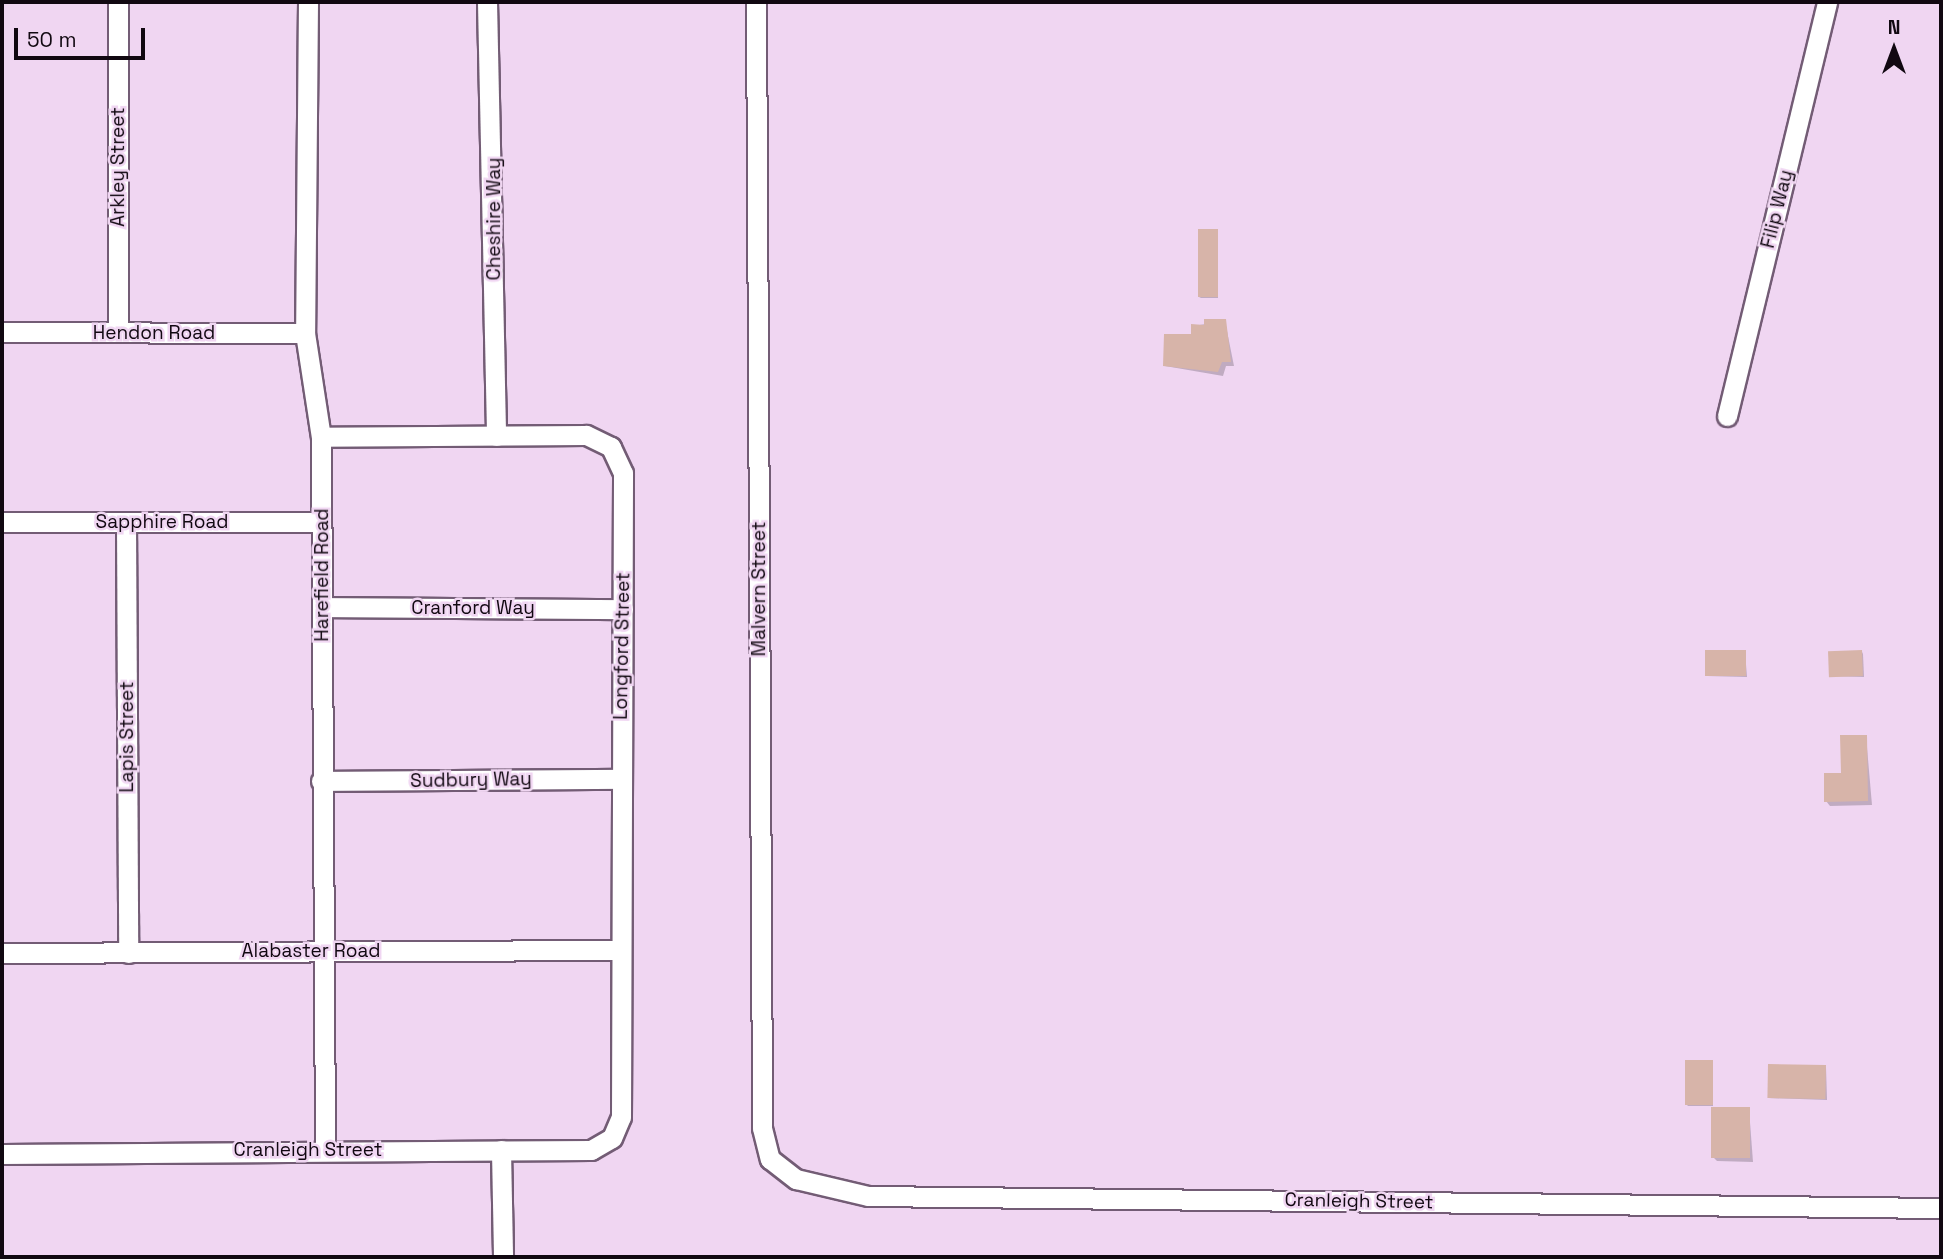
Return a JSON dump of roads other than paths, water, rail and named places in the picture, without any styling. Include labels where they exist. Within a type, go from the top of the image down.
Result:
[{"type":"street","name":"Arkley Street","points":[[118,2],[118,332]]},
{"type":"street","name":"Harefield Road","points":[[309,2],[305,333],[321,437],[325,1150]]},
{"type":"street","name":"Cheshire Way","points":[[487,2],[496,436]]},
{"type":"street","name":"Malvern Street","points":[[756,2],[762,1128],[770,1159],[782,1168]]},
{"type":"street","name":"Filip Way","points":[[1727,416],[1826,2]]},
{"type":"street","name":"Hendon Road","points":[[2,332],[305,333]]},
{"type":"street","name":"Longford Street","points":[[321,437],[586,435],[611,447],[623,473],[621,1118],[612,1138]]},
{"type":"street","name":"Sapphire Road","points":[[2,522],[321,522]]},
{"type":"street","name":"Lapis Street","points":[[126,522],[128,953]]},
{"type":"street","name":"Cranford Way","points":[[322,607],[623,609]]},
{"type":"street","name":"Sudbury Way","points":[[321,781],[620,779]]},
{"type":"street","name":"Alabaster Road","points":[[2,953],[621,950]]},
{"type":"street","name":"Cranleigh Street","points":[[2,1154],[591,1150],[612,1138]]},
{"type":"street","points":[[501,1150],[503,1257]]},
{"type":"street","name":"Cranleigh Street","points":[[782,1168],[796,1179],[868,1196],[1941,1208]]}]
